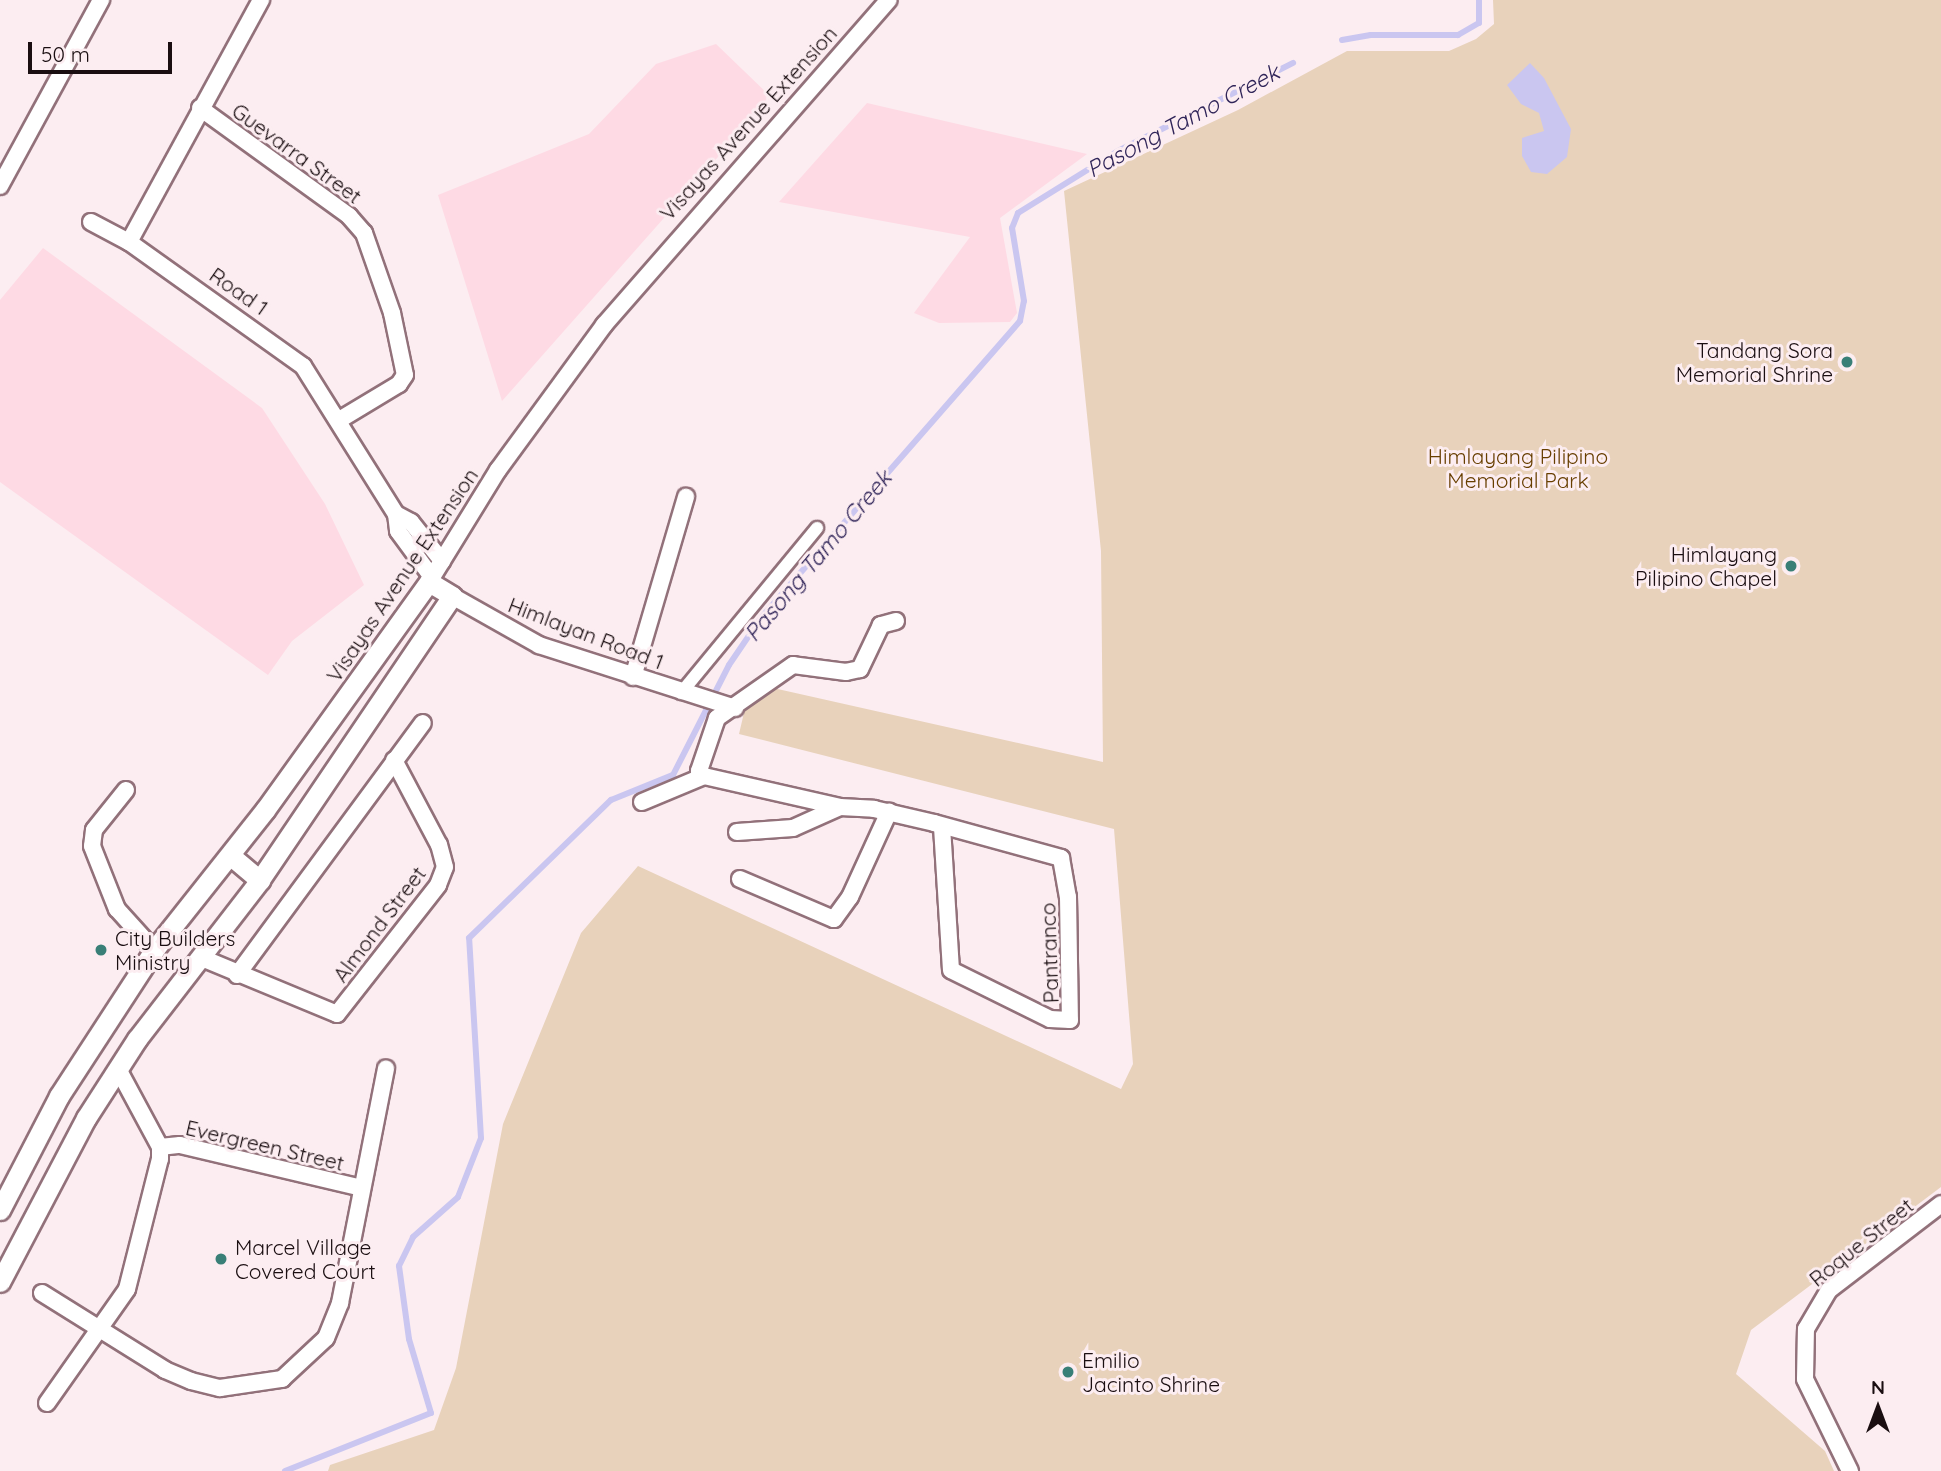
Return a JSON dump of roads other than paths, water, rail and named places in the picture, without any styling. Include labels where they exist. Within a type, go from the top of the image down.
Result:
[{"type":"street","points":[[0,186],[101,0]]},
{"type":"street","points":[[129,242],[261,0]]},
{"type":"street","name":"Visayas Avenue Extension","points":[[0,1210],[59,1096],[154,950],[231,856],[430,579],[498,470],[604,325],[889,0]]},
{"type":"street","name":"Guevarra Street","points":[[201,108],[349,216],[364,233],[392,313],[405,375],[398,384],[339,420]]},
{"type":"street","name":"Road 1","points":[[91,222],[129,242],[292,355],[339,420]]},
{"type":"street","points":[[339,420],[396,514],[398,531],[430,579]]},
{"type":"street","points":[[633,677],[686,497]]},
{"type":"street","points":[[396,514],[411,522],[442,561]]},
{"type":"street","points":[[681,693],[817,528]]},
{"type":"street","name":"Himlayan Road 1","points":[[430,579],[452,596],[539,645],[681,693],[735,708]]},
{"type":"street","points":[[0,1282],[86,1118],[118,1069],[260,880],[452,596]]},
{"type":"street","points":[[642,802],[704,776],[697,765],[717,718],[793,665],[846,672],[860,669],[881,625],[896,621]]},
{"type":"street","points":[[237,975],[423,723]]},
{"type":"street","name":"Almond Street","points":[[202,958],[237,975],[337,1014],[438,885],[445,867],[439,845],[394,760]]},
{"type":"street","name":"Pantranco","points":[[704,776],[840,807],[889,812],[942,826],[1061,858],[1065,863],[1070,1020],[1050,1019],[951,970],[942,826]]},
{"type":"street","points":[[126,790],[94,831],[92,846],[117,909],[154,950]]},
{"type":"street","points":[[737,832],[793,828],[840,807]]},
{"type":"street","points":[[740,879],[834,919],[850,897],[889,812]]},
{"type":"street","points":[[231,856],[260,880]]},
{"type":"street","points":[[41,1293],[98,1329],[191,1381],[220,1388],[282,1379],[326,1338],[340,1303],[386,1068]]},
{"type":"street","points":[[47,1403],[134,1273],[160,1147],[118,1069]]},
{"type":"street","name":"Evergreen Street","points":[[160,1147],[180,1144],[362,1188]]},
{"type":"street","name":"Roque Street","points":[[1850,1471],[1805,1379],[1806,1329],[1829,1290],[1941,1204]]},
{"type":"waterway","name":"Pasong Tamo Creek","points":[[1342,40],[1371,35],[1458,35],[1479,23],[1479,0]]},
{"type":"waterway","name":"Pasong Tamo Creek","points":[[285,1471],[431,1413],[409,1339],[399,1266],[413,1237],[458,1197],[481,1138],[469,938],[611,800],[673,775],[729,665],[761,618],[1020,321],[1024,301],[1012,228],[1018,213],[1118,151],[1293,63]]},
{"type":"place","name":"Tandang Sora Memorial Shrine","points":[[1847,362]]},
{"type":"place","name":"Himlayang Pilipino Chapel","points":[[1791,566]]},
{"type":"place","name":"City Builders Ministry","points":[[101,950]]},
{"type":"place","name":"Marcel Village Covered Court","points":[[221,1259]]},
{"type":"place","name":"Emilio Jacinto Shrine","points":[[1068,1372]]},
{"type":"park label","name":"Himlayang Pilipino Memorial Park","points":[[1518,468]]}]
